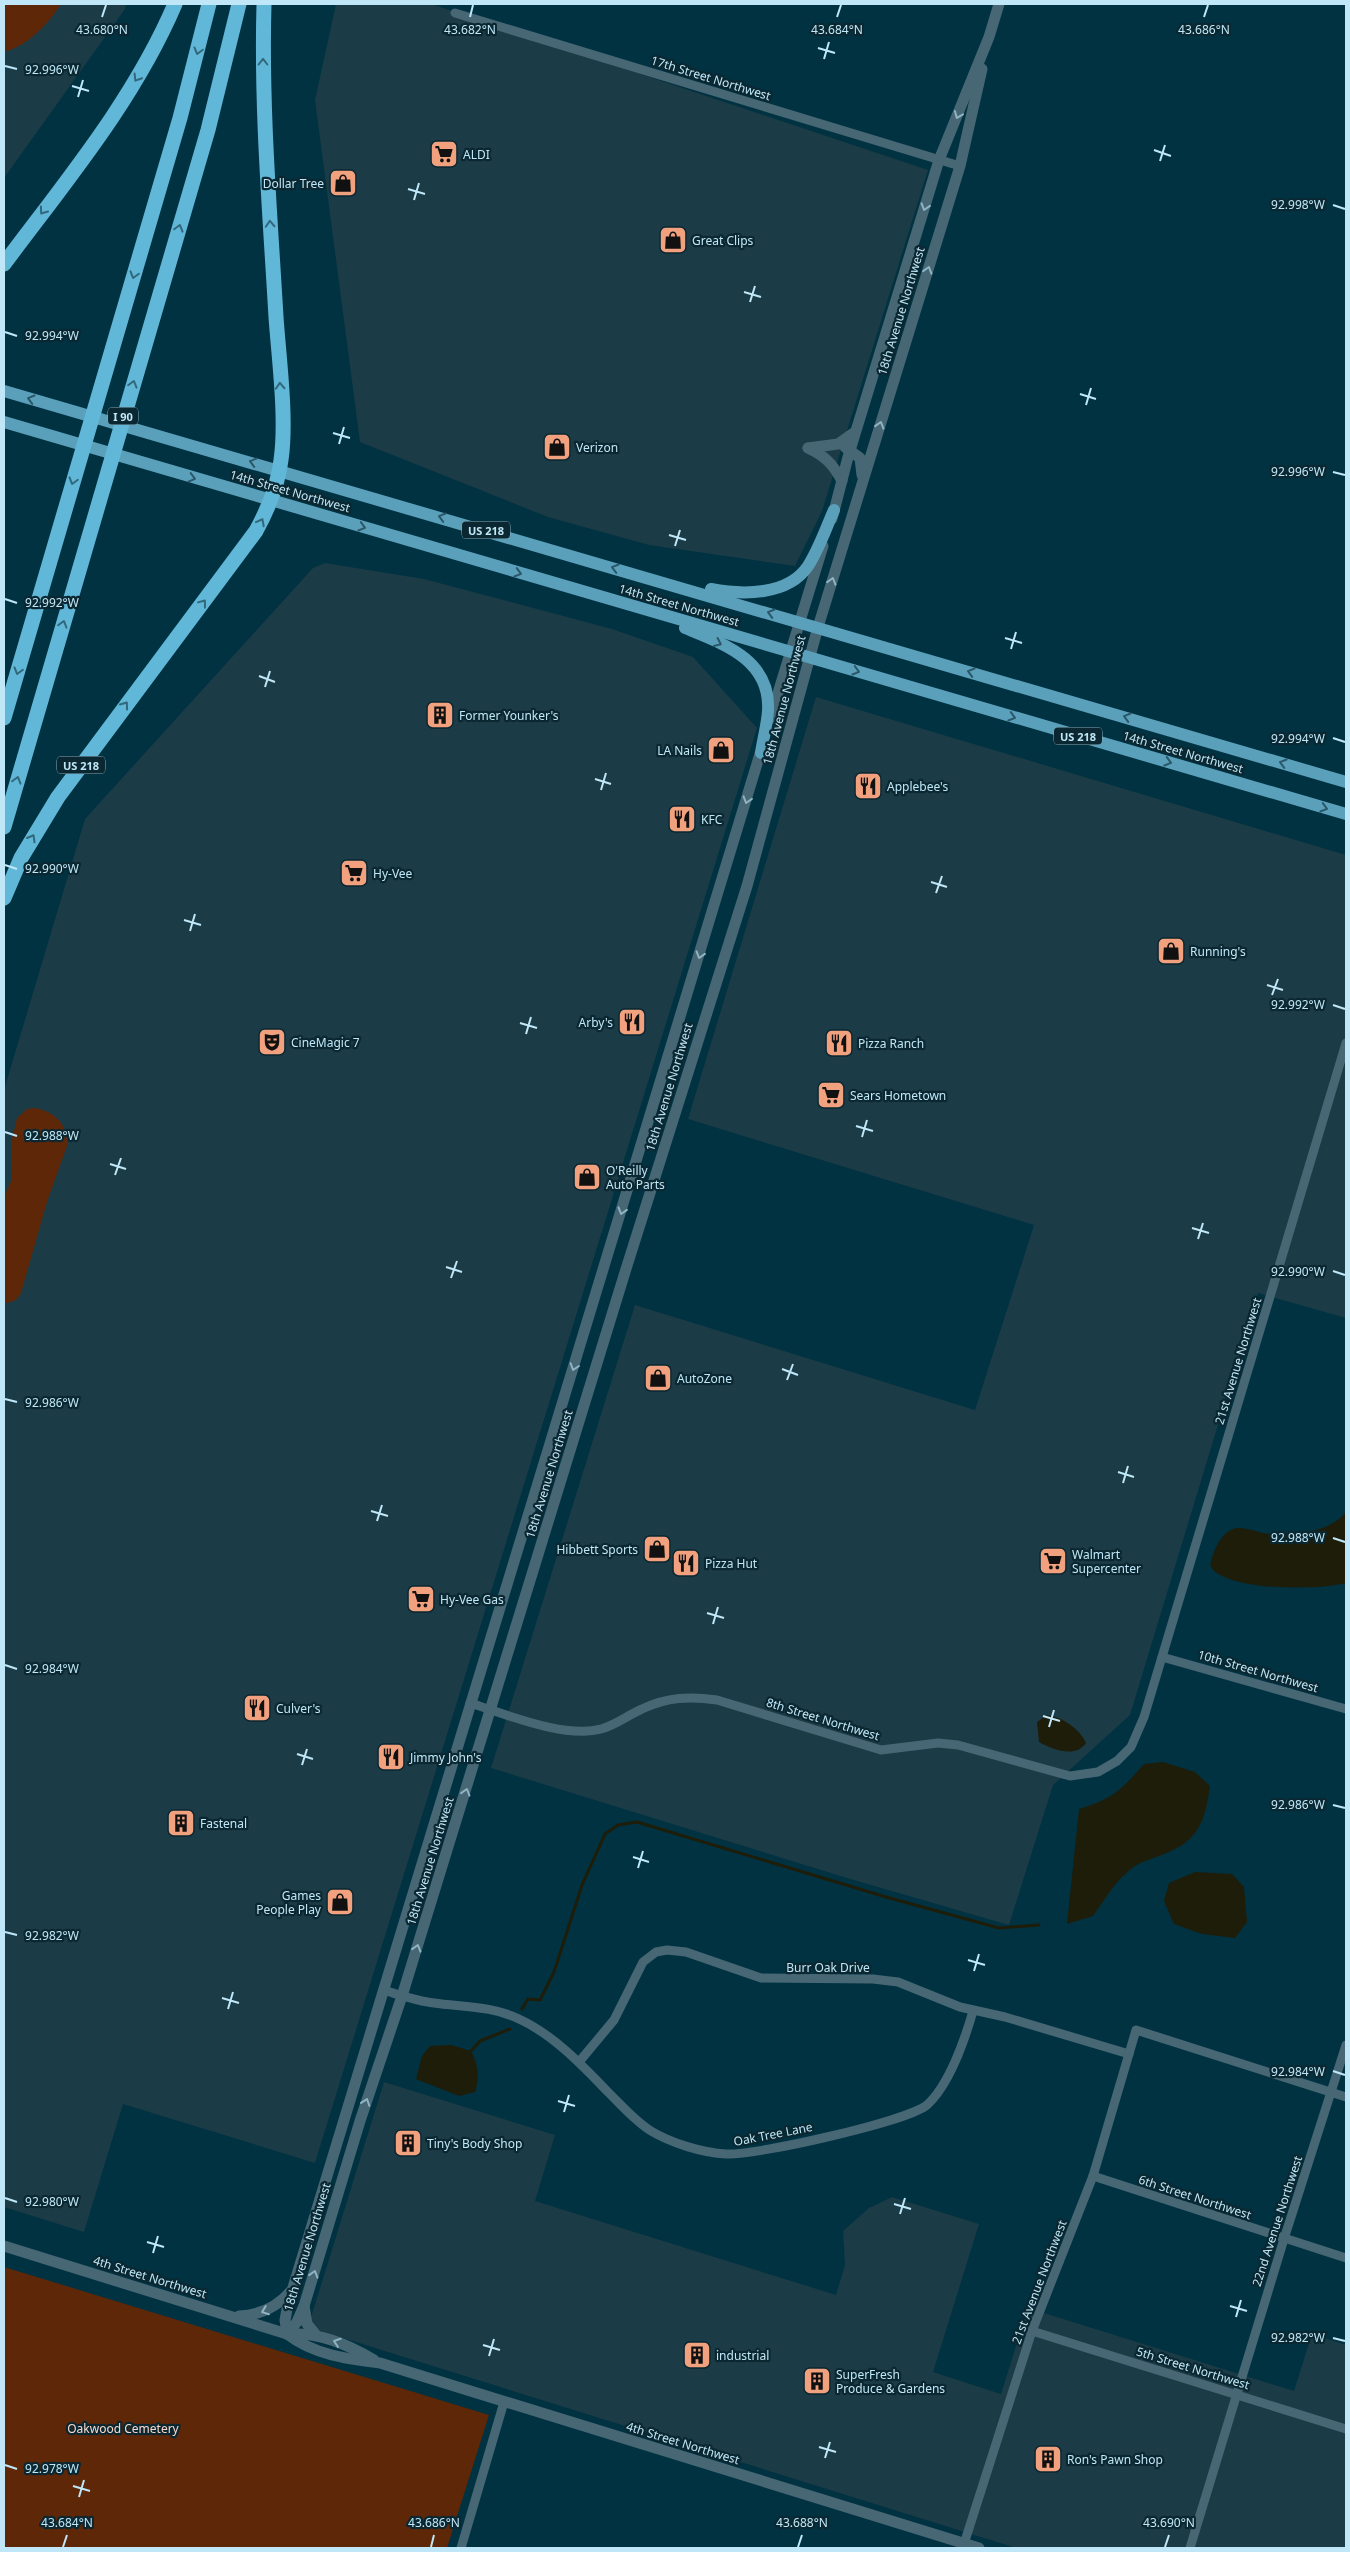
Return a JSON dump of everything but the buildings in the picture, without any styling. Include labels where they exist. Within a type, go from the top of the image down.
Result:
[{"type":"highway","points":[[4,264],[123,101],[152,54],[175,4]]},
{"type":"highway","name":"I 90","points":[[4,718],[177,127],[209,4]]},
{"type":"highway","name":"I 90","points":[[4,827],[208,130],[239,4]]},
{"type":"highway","points":[[264,4],[264,106],[281,402],[280,470],[271,500]]},
{"type":"highway","name":"US 218","points":[[4,898],[21,858],[49,809],[248,543],[271,500]]},
{"type":"main road","name":"14th Street Northwest","points":[[4,391],[800,621],[1346,782]]},
{"type":"main road","name":"14th Street Northwest","points":[[4,422],[145,465],[271,500],[1346,814]]},
{"type":"main road","points":[[635,573],[720,590],[751,592],[779,588],[795,580],[807,567],[834,510]]},
{"type":"main road","points":[[625,603],[703,636],[749,659],[760,673],[767,690],[768,711],[761,753]]},
{"type":"street","name":"18th Avenue Northwest","points":[[287,2334],[297,2322],[304,2306],[360,2122],[402,1996],[492,1710],[626,1269],[747,886],[818,627],[960,166],[989,37],[999,4]]},
{"type":"street","name":"17th Street Northwest","points":[[455,13],[960,166]]},
{"type":"street","name":"18th Avenue Northwest","points":[[287,2334],[285,2320],[293,2289],[761,753],[790,651],[834,510],[855,432],[939,160],[989,37]]},
{"type":"street","points":[[842,481],[835,468],[825,456],[808,448],[838,444],[855,432]]},
{"type":"street","points":[[838,444],[850,449],[860,458],[862,482]]},
{"type":"street","name":"21st Avenue Northwest","points":[[1162,1657],[1346,1043]]},
{"type":"street","name":"8th Street Northwest","points":[[470,1703],[576,1731],[599,1729],[659,1702],[690,1696],[717,1700],[881,1750],[938,1744],[958,1745],[1060,1775],[1082,1776],[1111,1766],[1131,1747],[1144,1717],[1162,1657]]},
{"type":"street","name":"10th Street Northwest","points":[[1162,1657],[1346,1709]]},
{"type":"street","name":"Burr Oak Drive","points":[[579,2062],[614,2020],[643,1962],[656,1952],[667,1950],[686,1952],[762,1978],[873,1979],[898,1982],[973,2010],[1005,2017],[1129,2054]]},
{"type":"street","name":"Oak Tree Lane","points":[[383,1990],[433,2003],[508,2014],[534,2028],[579,2062],[630,2114],[651,2131],[715,2153],[752,2152],[796,2144],[904,2116],[921,2109],[934,2098],[941,2086],[962,2045],[973,2010]]},
{"type":"street","name":"21st Avenue Northwest","points":[[964,2544],[1032,2330],[1093,2176],[1136,2030],[1332,2092]]},
{"type":"street","name":"22nd Avenue Northwest","points":[[1190,2548],[1284,2239],[1346,2045]]},
{"type":"street","points":[[1332,2092],[1346,2097]]},
{"type":"street","points":[[345,2118],[360,2122]]},
{"type":"street","name":"6th Street Northwest","points":[[1093,2176],[1346,2258]]},
{"type":"street","name":"4th Street Northwest","points":[[4,2246],[287,2334],[316,2335],[340,2342],[380,2363]]},
{"type":"street","points":[[230,2317],[251,2316],[274,2307],[293,2289]]},
{"type":"street","points":[[304,2306],[307,2324],[316,2335]]},
{"type":"street","name":"5th Street Northwest","points":[[1032,2330],[1346,2428]]},
{"type":"street","name":"4th Street Northwest","points":[[287,2334],[311,2349],[335,2356],[380,2363],[979,2548]]},
{"type":"street","points":[[461,2548],[504,2402]]},
{"type":"shaded area","points":[[4,4],[126,4],[125,9],[4,178]]},
{"type":"shaded area","points":[[336,4],[431,4],[928,170],[822,511],[795,566],[649,545],[548,517],[360,442],[315,100]]},
{"type":"shaded area","points":[[325,563],[424,579],[612,629],[693,657],[757,728],[315,2163],[123,2104],[84,2232],[4,2207],[4,1090],[85,819],[313,568]]},
{"type":"shaded area","points":[[816,697],[1346,855],[1346,1318],[1258,1293],[1130,1715],[1053,1785],[1009,1925],[847,1878],[491,1768],[635,1305],[975,1410],[1034,1225],[688,1119]]},
{"type":"shaded area","points":[[1346,1512],[1346,1583],[1301,1588],[1249,1584],[1234,1581],[1218,1574],[1210,1566],[1218,1543],[1231,1530],[1241,1528],[1272,1534],[1302,1533],[1331,1524]]},
{"type":"shaded area","points":[[1047,1715],[1059,1718],[1070,1724],[1086,1743],[1076,1751],[1070,1752],[1057,1750],[1039,1742],[1037,1722]]},
{"type":"shaded area","points":[[1163,1762],[1195,1772],[1210,1786],[1206,1810],[1198,1828],[1193,1836],[1176,1849],[1135,1866],[1128,1871],[1112,1889],[1093,1916],[1067,1924],[1079,1809],[1116,1792],[1144,1764]]},
{"type":"shaded area","points":[[1195,1872],[1232,1874],[1244,1887],[1247,1922],[1235,1938],[1202,1934],[1174,1924],[1164,1901],[1169,1883]]},
{"type":"shaded area","points":[[451,2045],[471,2051],[478,2071],[475,2092],[459,2096],[416,2079],[422,2056],[430,2046]]},
{"type":"shaded area","points":[[384,2082],[555,2135],[535,2201],[836,2295],[845,2265],[843,2231],[869,2208],[892,2197],[979,2224],[933,2372],[1001,2394],[1028,2308],[1294,2391],[1312,2334],[1346,2345],[1346,2548],[1016,2548],[308,2327]]},
{"type":"green space","points":[[4,4],[61,4],[37,33],[13,49],[4,52]]},
{"type":"green space","points":[[35,1108],[55,1116],[63,1126],[67,1146],[47,1202],[21,1293],[16,1300],[4,1304],[4,1197],[12,1179],[11,1144],[17,1118],[27,1109]]},
{"type":"green space","name":"Oakwood Cemetery","points":[[4,2267],[489,2415],[447,2548],[4,2548]]},
{"type":"waterway","points":[[522,2009],[528,1999],[540,2000],[554,1972],[582,1885],[605,1834],[618,1825],[637,1822],[886,1897],[999,1928],[1039,1925]]},
{"type":"waterway","points":[[471,2051],[480,2041],[510,2029]]},
{"type":"place","name":"ALDI","points":[[444,154]]},
{"type":"place","name":"Dollar Tree","points":[[343,183]]},
{"type":"place","name":"Great Clips","points":[[673,240]]},
{"type":"place","name":"Verizon","points":[[557,447]]},
{"type":"place","name":"Former Younker's","points":[[440,715]]},
{"type":"place","name":"LA Nails","points":[[721,750]]},
{"type":"place","name":"Applebee's","points":[[868,786]]},
{"type":"place","name":"KFC","points":[[682,819]]},
{"type":"place","name":"Hy-Vee","points":[[354,873]]},
{"type":"place","name":"Running's","points":[[1171,951]]},
{"type":"place","name":"Arby's","points":[[632,1022]]},
{"type":"place","name":"CineMagic 7","points":[[272,1042]]},
{"type":"place","name":"Pizza Ranch","points":[[839,1043]]},
{"type":"place","name":"Sears Hometown","points":[[831,1095]]},
{"type":"place","name":"O'Reilly Auto Parts","points":[[587,1177]]},
{"type":"place","name":"AutoZone","points":[[658,1378]]},
{"type":"place","name":"Hibbett Sports","points":[[657,1549]]},
{"type":"place","name":"Walmart Supercenter","points":[[1053,1561]]},
{"type":"place","name":"Pizza Hut","points":[[686,1563]]},
{"type":"place","name":"Hy-Vee Gas","points":[[421,1599]]},
{"type":"place","name":"Culver's","points":[[257,1708]]},
{"type":"place","name":"Jimmy John's","points":[[391,1757]]},
{"type":"place","name":"Fastenal","points":[[181,1823]]},
{"type":"place","name":"Games People Play","points":[[340,1902]]},
{"type":"place","name":"Tiny's Body Shop","points":[[408,2143]]},
{"type":"place","name":"industrial","points":[[697,2355]]},
{"type":"place","name":"SuperFresh Produce & Gardens","points":[[817,2381]]},
{"type":"place","name":"Ron's Pawn Shop","points":[[1048,2459]]}]
